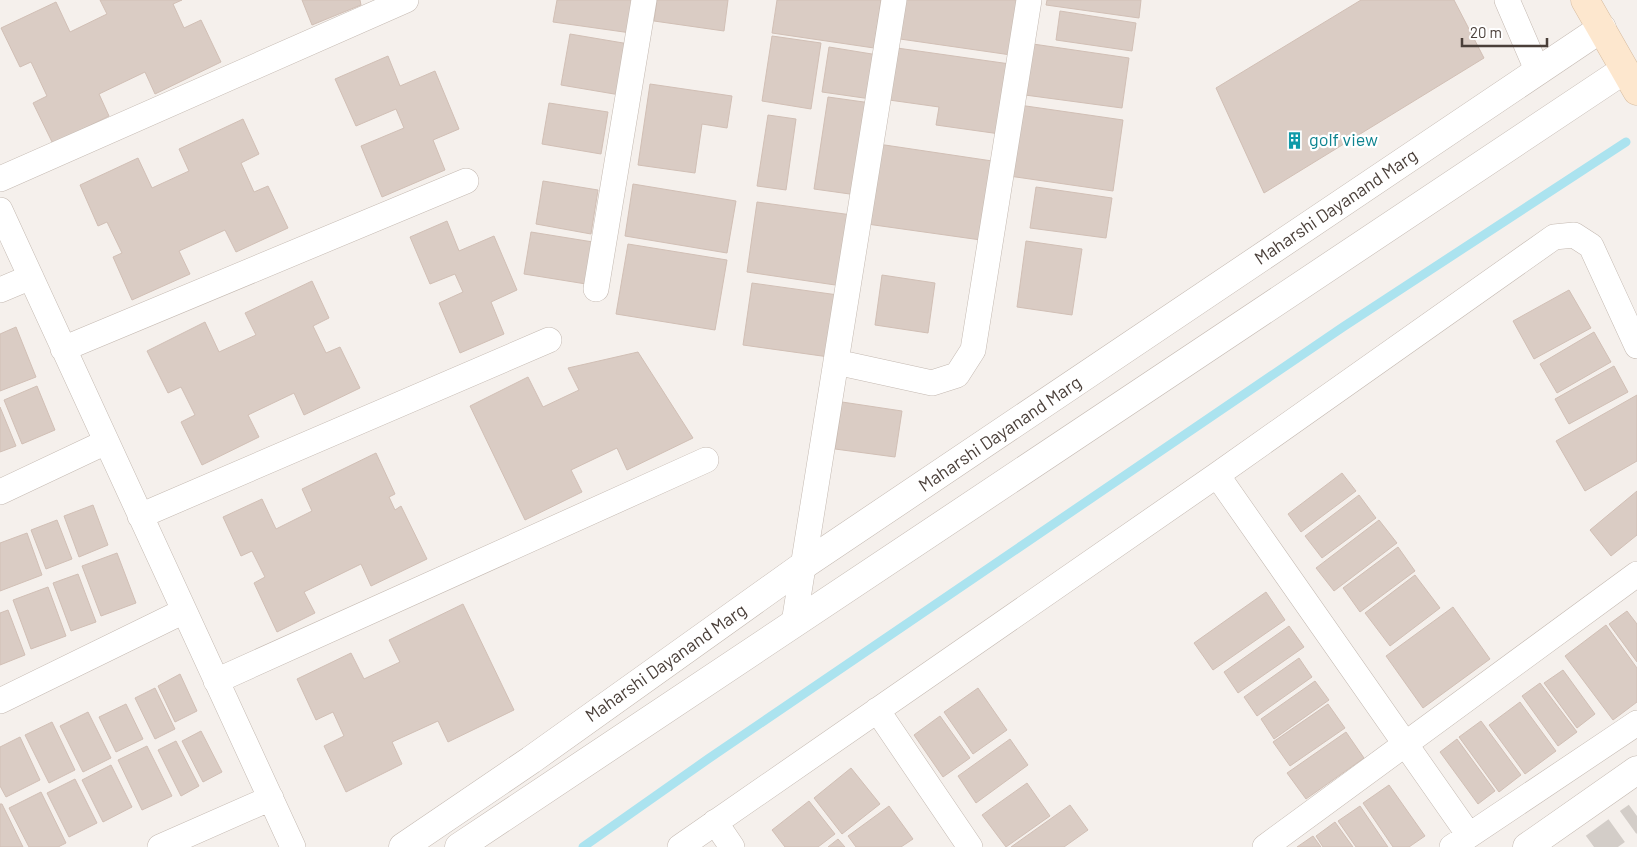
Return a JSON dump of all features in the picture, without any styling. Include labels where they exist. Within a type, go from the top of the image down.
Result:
[{"type":"main road","points":[[1585,0],[1630,81]]},
{"type":"main road","points":[[1602,28],[1610,0]]},
{"type":"street","points":[[0,179],[406,0]]},
{"type":"street","points":[[596,289],[644,0]]},
{"type":"street","points":[[794,623],[894,0]]},
{"type":"street","points":[[836,362],[932,383],[957,375],[973,350],[1029,0]]},
{"type":"street","points":[[1507,0],[1538,72]]},
{"type":"street","name":"Maharshi Dayanand Marg","points":[[403,847],[531,760],[804,565],[1602,28]]},
{"type":"street","name":"Maharshi Dayanand Marg","points":[[459,847],[794,623],[1630,81]]},
{"type":"street","points":[[64,349],[466,181]]},
{"type":"street","points":[[0,210],[293,847]]},
{"type":"street","points":[[680,847],[1217,476],[1554,237],[1574,235],[1591,246],[1637,346]]},
{"type":"street","points":[[0,290],[31,277]]},
{"type":"street","points":[[140,516],[549,340]]},
{"type":"street","points":[[0,492],[106,442]]},
{"type":"street","points":[[216,680],[706,460]]},
{"type":"street","points":[[1217,476],[1406,745],[1461,841],[1637,723]]},
{"type":"street","points":[[1265,847],[1637,574]]},
{"type":"street","points":[[0,702],[184,611]]},
{"type":"street","points":[[877,710],[970,847]]},
{"type":"street","points":[[1527,847],[1637,770]]},
{"type":"street","points":[[160,847],[270,798]]},
{"type":"street","points":[[715,822],[732,847]]},
{"type":"building","points":[[100,0],[182,0],[173,4],[184,28],[201,20],[221,62],[155,94],[145,72],[99,94],[109,116],[53,144],[33,103],[47,96],[31,62],[20,67],[1,28],[56,2],[70,32],[107,14]]},
{"type":"building","points":[[302,0],[360,0],[361,5],[312,25]]},
{"type":"building","points":[[557,0],[636,0],[631,33],[553,22]]},
{"type":"building","points":[[657,0],[728,0],[724,31],[654,21]]},
{"type":"building","points":[[777,0],[881,0],[874,48],[772,33]]},
{"type":"building","points":[[906,0],[1026,0],[1018,56],[900,39]]},
{"type":"building","points":[[1047,0],[1141,0],[1139,18],[1046,5]]},
{"type":"building","name":"golf view","points":[[1361,0],[1454,0],[1484,58],[1264,193],[1216,88]]},
{"type":"building","points":[[1060,11],[1136,23],[1132,51],[1056,40]]},
{"type":"building","points":[[570,34],[635,45],[626,96],[561,85]]},
{"type":"building","points":[[772,36],[821,43],[811,109],[762,101]]},
{"type":"building","points":[[1033,44],[1129,58],[1122,108],[1025,95]]},
{"type":"building","points":[[829,47],[878,55],[871,99],[822,92]]},
{"type":"building","points":[[890,47],[1010,64],[1000,134],[936,125],[939,107],[882,99]]},
{"type":"building","points":[[388,56],[400,86],[435,71],[459,129],[433,140],[445,170],[382,197],[361,146],[404,128],[396,109],[356,126],[335,79]]},
{"type":"building","points":[[650,84],[732,96],[727,128],[702,124],[695,173],[638,165]]},
{"type":"building","points":[[828,97],[871,103],[857,195],[814,189]]},
{"type":"building","points":[[549,103],[608,112],[601,154],[542,144]]},
{"type":"building","points":[[1019,105],[1123,120],[1113,191],[1009,176]]},
{"type":"building","points":[[768,115],[796,119],[786,190],[757,186]]},
{"type":"building","points":[[243,119],[259,154],[241,163],[254,192],[268,186],[288,228],[236,252],[225,230],[179,251],[190,274],[132,300],[113,257],[122,253],[107,222],[98,226],[80,185],[138,158],[152,188],[189,171],[179,149]]},
{"type":"building","points":[[878,144],[999,162],[988,241],[867,224]]},
{"type":"building","points":[[543,181],[598,190],[591,234],[536,224]]},
{"type":"building","points":[[633,184],[736,201],[727,253],[625,236]]},
{"type":"building","points":[[1036,187],[1112,198],[1106,238],[1030,228]]},
{"type":"building","points":[[757,202],[852,215],[842,286],[747,272]]},
{"type":"building","points":[[447,221],[459,251],[494,236],[517,290],[491,302],[504,334],[460,353],[439,303],[463,292],[455,274],[430,284],[410,237]]},
{"type":"building","points":[[531,232],[593,242],[586,284],[524,274]]},
{"type":"building","points":[[1026,241],[1082,249],[1072,315],[1017,307]]},
{"type":"building","points":[[628,244],[727,260],[715,330],[616,314]]},
{"type":"building","points":[[882,275],[935,283],[928,333],[875,325]]},
{"type":"building","points":[[312,281],[329,318],[313,326],[326,353],[340,347],[360,388],[304,415],[294,393],[248,415],[259,437],[202,465],[181,422],[195,415],[181,387],[168,393],[147,351],[205,322],[219,352],[256,335],[245,313]]},
{"type":"building","points":[[752,283],[838,295],[829,357],[743,345]]},
{"type":"building","points":[[1569,290],[1591,328],[1534,359],[1513,321]]},
{"type":"building","points":[[16,327],[36,377],[0,391],[0,334]]},
{"type":"building","points":[[1594,332],[1611,362],[1557,393],[1540,364]]},
{"type":"building","points":[[638,352],[693,438],[627,470],[617,448],[571,470],[582,492],[525,520],[470,406],[528,377],[543,407],[579,390],[568,368]]},
{"type":"building","points":[[1614,366],[1628,392],[1569,424],[1555,399]]},
{"type":"building","points":[[37,386],[55,430],[22,444],[4,400]]},
{"type":"building","points":[[1637,395],[1637,461],[1585,491],[1556,441]]},
{"type":"building","points":[[842,402],[902,411],[895,457],[835,449]]},
{"type":"building","points":[[0,407],[16,446],[0,452]]},
{"type":"building","points":[[376,453],[395,494],[389,497],[395,510],[401,506],[427,559],[371,586],[361,564],[304,592],[315,613],[277,632],[254,583],[265,577],[252,551],[241,556],[223,517],[262,499],[276,529],[312,511],[302,489]]},
{"type":"building","points":[[1342,473],[1356,491],[1301,532],[1288,514]]},
{"type":"building","points":[[1637,491],[1637,535],[1611,556],[1590,530]]},
{"type":"building","points":[[1359,495],[1376,518],[1322,558],[1305,536]]},
{"type":"building","points":[[93,505],[108,545],[79,557],[64,516]]},
{"type":"building","points":[[57,520],[72,559],[46,569],[31,530]]},
{"type":"building","points":[[1379,520],[1397,543],[1334,591],[1316,568]]},
{"type":"building","points":[[27,533],[42,575],[0,591],[0,543]]},
{"type":"building","points":[[1398,547],[1415,571],[1360,612],[1343,588]]},
{"type":"building","points":[[117,553],[136,603],[101,616],[82,566]]},
{"type":"building","points":[[78,574],[96,622],[71,631],[53,583]]},
{"type":"building","points":[[1415,575],[1440,608],[1390,646],[1365,613]]},
{"type":"building","points":[[48,587],[66,636],[31,649],[13,600]]},
{"type":"building","points":[[1266,592],[1285,620],[1213,670],[1194,643]]},
{"type":"building","points":[[463,604],[514,710],[448,742],[438,721],[392,742],[402,764],[346,792],[324,746],[344,736],[333,712],[316,720],[297,679],[351,653],[364,679],[400,662],[389,640]]},
{"type":"building","points":[[1453,607],[1490,659],[1423,708],[1386,656]]},
{"type":"building","points":[[8,610],[25,655],[0,665],[0,613]]},
{"type":"building","points":[[1627,611],[1637,624],[1637,662],[1609,624]]},
{"type":"building","points":[[1606,625],[1637,668],[1637,702],[1613,720],[1565,656]]},
{"type":"building","points":[[1289,626],[1304,647],[1238,693],[1224,672]]},
{"type":"building","points":[[1299,658],[1312,677],[1257,716],[1244,697]]},
{"type":"building","points":[[1563,670],[1595,714],[1577,728],[1544,683]]},
{"type":"building","points":[[180,674],[197,711],[175,722],[158,686]]},
{"type":"building","points":[[1315,681],[1329,700],[1274,739],[1261,719]]},
{"type":"building","points":[[1540,683],[1577,732],[1558,746],[1522,696]]},
{"type":"building","points":[[155,688],[175,729],[155,739],[135,698]]},
{"type":"building","points":[[978,688],[1007,730],[973,754],[944,712]]},
{"type":"building","points":[[1520,702],[1556,751],[1525,774],[1489,725]]},
{"type":"building","points":[[126,704],[143,739],[116,752],[99,717]]},
{"type":"building","points":[[1328,704],[1345,728],[1290,766],[1273,742]]},
{"type":"building","points":[[88,712],[111,758],[83,772],[60,726]]},
{"type":"building","points":[[940,716],[970,758],[943,777],[914,735]]},
{"type":"building","points":[[1481,721],[1521,775],[1499,792],[1459,737]]},
{"type":"building","points":[[52,722],[75,770],[49,783],[25,735]]},
{"type":"building","points":[[201,731],[222,772],[203,782],[182,741]]},
{"type":"building","points":[[1346,732],[1364,758],[1306,799],[1287,773]]},
{"type":"building","points":[[20,737],[40,780],[6,797],[0,786],[0,747]]},
{"type":"building","points":[[1010,739],[1028,765],[976,803],[958,776]]},
{"type":"building","points":[[1457,739],[1495,791],[1478,804],[1440,752]]},
{"type":"building","points":[[176,741],[199,786],[181,796],[158,750]]},
{"type":"building","points":[[147,746],[172,796],[142,810],[118,760]]},
{"type":"building","points":[[111,765],[132,807],[103,822],[82,780]]},
{"type":"building","points":[[851,768],[880,804],[842,834],[814,798]]},
{"type":"building","points":[[75,779],[97,823],[69,837],[47,793]]},
{"type":"building","points":[[1027,783],[1050,816],[1006,847],[982,815]]},
{"type":"building","points":[[1389,785],[1425,836],[1409,847],[1393,847],[1363,803]]},
{"type":"building","points":[[41,792],[66,843],[58,847],[29,847],[9,808]]},
{"type":"building","points":[[809,801],[835,834],[818,847],[785,847],[772,830]]},
{"type":"building","points":[[0,804],[2,804],[23,847],[0,847]]},
{"type":"building","points":[[1070,805],[1088,830],[1064,847],[1011,847]]},
{"type":"building","points":[[889,806],[913,839],[901,847],[856,847],[848,836]]},
{"type":"building","points":[[1360,806],[1388,847],[1356,847],[1338,821]]},
{"type":"building","points":[[1335,822],[1353,847],[1323,847],[1316,836]]},
{"type":"building","points":[[1313,836],[1321,847],[1297,847]]},
{"type":"building","points":[[838,839],[845,847],[828,847]]},
{"type":"waterway","points":[[583,847],[708,759],[1343,327],[1626,142]]},
{"type":"tunnel","points":[[1594,847],[1637,816]]},
{"type":"place","name":"golf view","points":[[1295,140]]}]
